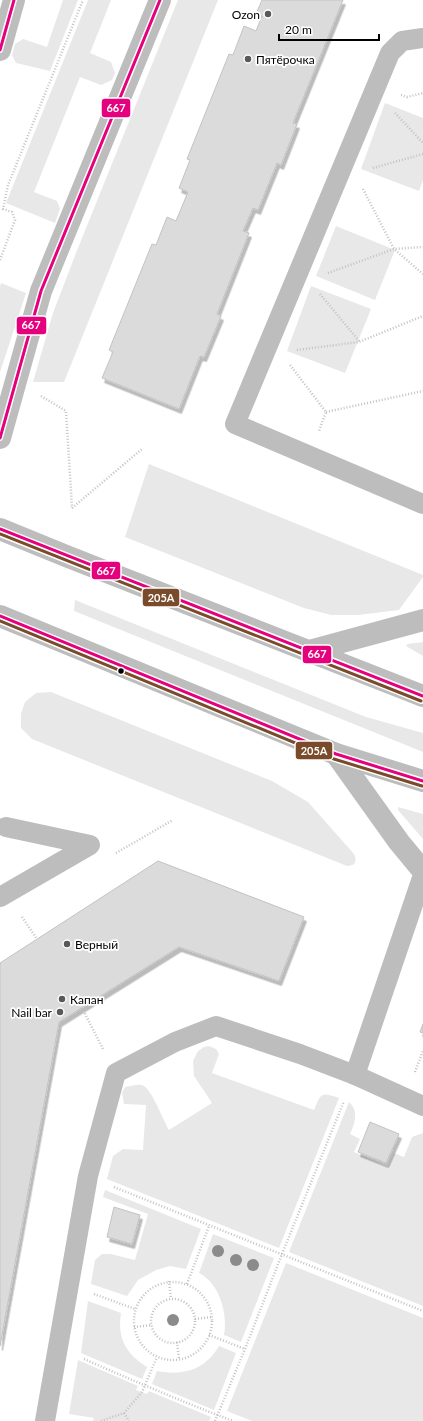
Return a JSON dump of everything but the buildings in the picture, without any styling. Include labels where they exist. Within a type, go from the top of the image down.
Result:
[{"type":"street","points":[[0,50],[14,0]]},
{"type":"street","points":[[0,438],[41,291],[160,0]]},
{"type":"street","points":[[0,529],[423,696]]},
{"type":"street","points":[[0,616],[336,754],[423,781]]},
{"type":"street","points":[[309,651],[423,620]]},
{"type":"street","points":[[336,754],[399,842],[423,871]]},
{"type":"lane","points":[[423,38],[402,41],[390,53],[235,424],[423,504]]},
{"type":"lane","points":[[0,897],[90,845],[6,827]]},
{"type":"lane","points":[[355,1075],[423,875]]},
{"type":"lane","points":[[45,1421],[88,1176],[116,1072],[175,1042],[216,1026],[300,1054],[355,1075],[423,1106]]},
{"type":"path","points":[[0,260],[15,220],[12,212],[3,208],[8,185],[83,0]]},
{"type":"path","points":[[370,100],[392,108],[423,143]]},
{"type":"path","points":[[342,166],[368,169],[423,154]]},
{"type":"path","points":[[342,166],[358,181],[394,249],[423,274]]},
{"type":"path","points":[[297,275],[320,276],[394,249],[423,247]]},
{"type":"path","points":[[297,275],[317,290],[359,342]]},
{"type":"path","points":[[267,348],[293,350],[359,342],[423,316]]},
{"type":"path","points":[[267,348],[290,365],[326,412]]},
{"type":"path","points":[[326,412],[423,391]]},
{"type":"path","points":[[66,411],[72,508],[142,449]]},
{"type":"path","points":[[309,455],[326,412]]},
{"type":"path","points":[[18,912],[37,939]]},
{"type":"path","points":[[82,1008],[104,1051]]},
{"type":"path","points":[[413,1077],[423,1051]]},
{"type":"path","points":[[215,1421],[355,1075]]},
{"type":"path","points":[[107,1184],[423,1311]]},
{"type":"path","points":[[187,1284],[209,1226]]},
{"type":"path","points":[[169,1281],[171,1299]]},
{"type":"path","points":[[169,1281],[178,1281],[198,1290],[209,1305],[212,1316],[210,1336],[198,1352],[189,1357],[171,1360],[157,1357],[144,1348],[136,1335],[134,1327],[135,1309],[144,1294],[151,1288],[169,1281]]},
{"type":"path","points":[[91,1293],[135,1309]]},
{"type":"path","points":[[171,1299],[181,1300],[185,1303],[192,1310],[195,1319],[193,1329],[190,1334],[186,1338],[177,1342],[167,1342],[159,1337],[152,1325],[152,1315],[154,1310],[162,1303],[171,1299]]},
{"type":"path","points":[[195,1319],[212,1316]]},
{"type":"path","points":[[134,1327],[152,1325]]},
{"type":"path","points":[[210,1336],[245,1349]]},
{"type":"path","points":[[177,1342],[179,1359]]},
{"type":"path","points":[[79,1357],[217,1416],[233,1421]]},
{"type":"path","points":[[100,1421],[124,1414],[142,1392],[157,1357]]},
{"type":"path","points":[[124,1414],[129,1421]]},
{"type":"shaded area","points":[[63,0],[78,0],[50,71],[16,63],[12,55],[15,44],[23,39],[47,47]]},
{"type":"shaded area","points":[[88,0],[111,0],[90,53],[111,62],[115,73],[112,80],[101,85],[80,77],[34,192],[57,201],[60,209],[55,223],[6,203]]},
{"type":"shaded area","points":[[178,0],[218,0],[64,382],[33,382],[53,313]]},
{"type":"shaded area","points":[[385,103],[423,118],[423,180],[419,191],[361,169]]},
{"type":"shaded area","points":[[336,226],[395,250],[375,300],[316,276]]},
{"type":"shaded area","points":[[1,283],[26,293],[0,372],[0,287]]},
{"type":"shaded area","points":[[311,286],[371,309],[345,373],[287,351]]},
{"type":"shaded area","points":[[149,464],[423,575],[423,577],[399,610],[358,615],[331,615],[304,608],[125,537]]},
{"type":"shaded area","points":[[75,600],[366,717],[423,733],[423,752],[74,611]]},
{"type":"shaded area","points":[[423,642],[423,656],[406,646],[408,644]]},
{"type":"shaded area","points":[[51,692],[272,781],[308,802],[354,854],[355,863],[347,866],[32,739],[21,728],[21,714],[25,702],[36,693]]},
{"type":"shaded area","points":[[398,807],[423,814],[423,839],[398,810]]},
{"type":"shaded area","points":[[209,1046],[216,1049],[219,1054],[212,1073],[314,1110],[322,1095],[339,1098],[279,1248],[107,1179],[113,1156],[123,1149],[143,1150],[146,1105],[124,1104],[122,1093],[125,1087],[135,1085],[144,1086],[151,1094],[169,1130],[212,1103],[194,1076],[193,1061],[198,1051]]},
{"type":"shaded area","points":[[349,1102],[355,1113],[355,1121],[350,1134],[360,1139],[354,1152],[388,1167],[394,1153],[404,1157],[412,1137],[423,1133],[423,1306],[289,1252]]},
{"type":"shaded area","points":[[105,1190],[201,1229],[186,1269],[170,1266],[156,1270],[138,1280],[127,1296],[91,1284],[95,1260],[102,1254],[111,1254],[135,1260],[148,1214],[103,1197]]},
{"type":"shaded area","points":[[213,1234],[274,1258],[241,1342],[224,1335],[225,1318],[221,1300],[212,1284],[199,1273]]},
{"type":"shaded area","points":[[286,1263],[423,1318],[423,1421],[252,1421],[227,1411]]},
{"type":"shaded area","points":[[88,1301],[121,1313],[120,1330],[128,1351],[147,1367],[142,1379],[81,1353]]},
{"type":"shaded area","points":[[219,1346],[236,1353],[214,1410],[152,1384],[157,1371],[176,1373],[184,1372],[200,1366],[207,1361]]},
{"type":"shaded area","points":[[78,1360],[138,1386],[136,1390],[147,1394],[149,1391],[211,1417],[209,1421],[93,1421],[94,1418],[69,1414]]},
{"type":"transit line","name":"667","points":[[0,50],[14,0]]},
{"type":"transit line","name":"667","points":[[0,438],[41,291],[160,0]]},
{"type":"transit line","name":"667","points":[[0,529],[423,696]]},
{"type":"transit line","name":"205А","points":[[0,534],[421,701]]},
{"type":"transit line","name":"667","points":[[0,616],[336,754],[423,781]]},
{"type":"transit line","name":"205А","points":[[0,621],[334,759],[422,786]]},
{"type":"place","name":"Ozon","points":[[268,14]]},
{"type":"place","name":"Пятёрочка","points":[[248,59]]},
{"type":"place","name":"Верный","points":[[67,944]]},
{"type":"place","name":"Капан","points":[[62,999]]},
{"type":"place","name":"Nail bar","points":[[60,1012]]}]
